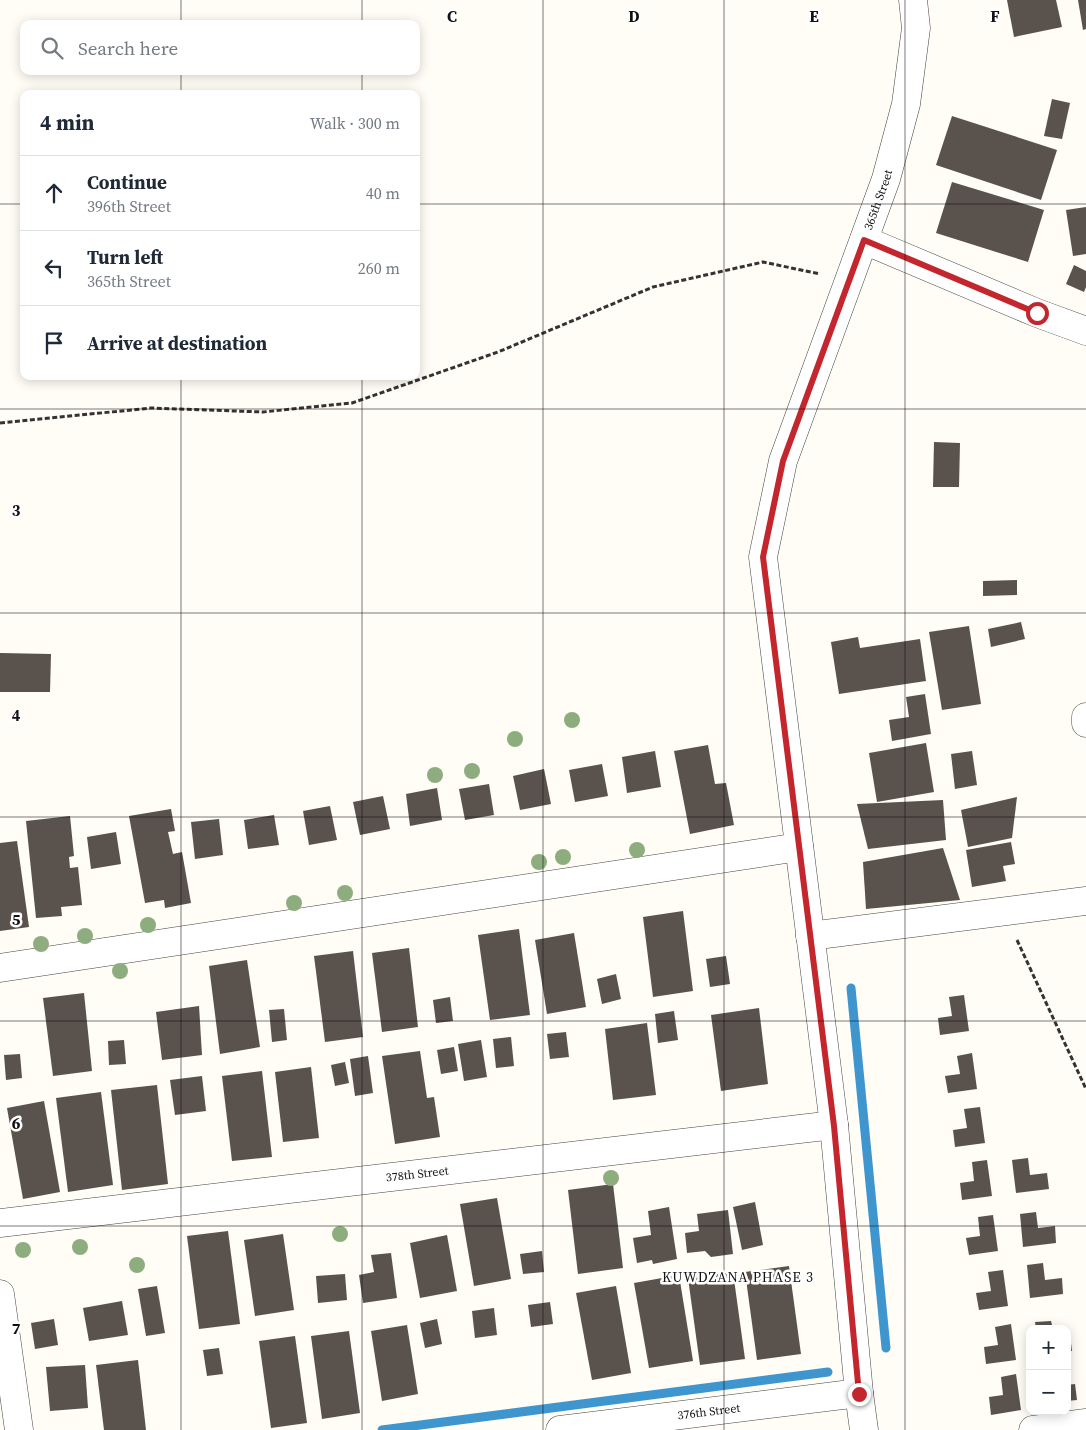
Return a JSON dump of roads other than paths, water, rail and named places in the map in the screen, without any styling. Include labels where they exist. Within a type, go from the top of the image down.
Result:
[{"type":"street","name":"365th Street","points":[[864,1430],[834,1126],[763,557],[783,461],[886,179],[906,104],[916,28],[913,0]]},
{"type":"street","points":[[864,240],[1037,313],[1086,331]]},
{"type":"street","points":[[1086,717],[1086,723]]},
{"type":"street","points":[[0,968],[799,847]]},
{"type":"street","points":[[810,936],[1086,900]]},
{"type":"street","name":"378th Street","points":[[0,1222],[834,1126]]},
{"type":"street","points":[[0,1294],[19,1430]]},
{"type":"street","name":"376th Street","points":[[560,1430],[859,1394]]},
{"type":"street","points":[[1033,1430],[1086,1423]]},
{"type":"waterway","points":[[851,988],[886,1348]]},
{"type":"waterway","points":[[382,1430],[828,1372]]},
{"type":"district","name":"KUWDZANA PHASE 3","points":[[738,1277]]}]
